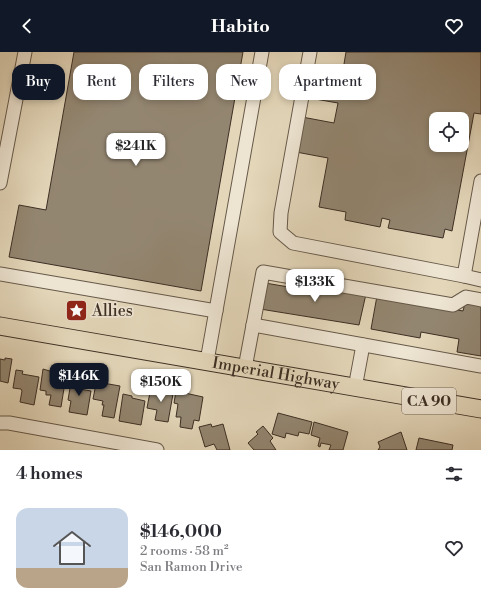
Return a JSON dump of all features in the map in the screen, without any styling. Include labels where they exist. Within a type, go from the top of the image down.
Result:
[{"type":"main road","name":"Imperial Highway","points":[[0,326],[481,410]]},
{"type":"street","points":[[0,183],[25,52]]},
{"type":"street","points":[[207,362],[262,52]]},
{"type":"street","points":[[310,52],[281,213],[280,232],[292,243],[481,280]]},
{"type":"street","points":[[464,276],[481,181]]},
{"type":"street","points":[[245,368],[263,272],[453,305],[466,297],[481,300]]},
{"type":"street","points":[[0,274],[216,312]]},
{"type":"street","points":[[253,325],[481,366]]},
{"type":"street","points":[[355,388],[363,345]]},
{"type":"street","points":[[0,423],[9,423],[157,450]]},
{"type":"building","points":[[74,52],[243,52],[241,64],[216,64],[216,100],[235,100],[201,291],[9,257],[19,205],[46,210]]},
{"type":"building","points":[[346,52],[481,52],[481,114],[474,113],[469,140],[469,112],[429,112],[429,152],[467,152],[452,231],[445,229],[443,238],[388,228],[390,220],[382,218],[380,227],[345,220],[346,212],[319,207],[328,158],[296,152],[302,117],[334,123],[338,103],[321,100],[376,100],[376,64],[344,64]]},
{"type":"building","points":[[265,283],[318,292],[319,286],[366,294],[359,325],[260,309]]},
{"type":"building","points":[[377,296],[463,311],[465,303],[481,306],[481,356],[457,352],[459,339],[421,332],[420,338],[371,329]]},
{"type":"building","points":[[5,358],[12,359],[8,383],[0,381],[0,359],[5,360]]},
{"type":"building","points":[[43,369],[66,376],[61,407],[49,405],[51,395],[46,395],[46,391],[40,390]]},
{"type":"building","points":[[16,370],[23,371],[22,374],[39,377],[34,405],[20,402],[21,389],[13,388]]},
{"type":"building","points":[[72,376],[82,378],[80,389],[91,391],[87,415],[69,412],[71,401],[68,400]]},
{"type":"building","points":[[97,379],[104,380],[103,383],[120,386],[114,418],[102,416],[104,405],[102,405],[103,401],[93,399]]},
{"type":"building","points":[[163,386],[172,388],[170,394],[173,394],[168,422],[155,420],[157,410],[147,408],[151,387],[157,388],[157,391],[162,392]]},
{"type":"building","points":[[176,391],[203,397],[199,421],[194,420],[192,429],[180,427],[181,417],[176,417],[178,404],[174,403]]},
{"type":"building","points":[[123,394],[145,401],[141,425],[119,421]]},
{"type":"building","points":[[278,413],[312,422],[309,434],[299,432],[298,436],[286,433],[285,438],[272,434]]},
{"type":"building","points":[[314,422],[348,432],[343,450],[329,450],[331,445],[321,443],[320,447],[318,446],[320,438],[311,435]]},
{"type":"building","points":[[211,424],[212,427],[223,424],[230,450],[217,450],[214,444],[205,447],[199,427]]},
{"type":"building","points":[[263,426],[273,438],[270,441],[276,450],[254,450],[248,443],[258,434],[256,432]]},
{"type":"building","points":[[401,432],[407,450],[378,450],[380,447],[378,442]]},
{"type":"building","points":[[419,438],[453,445],[452,450],[416,450]]},
{"type":"place","name":"Allies","points":[[77,311]]}]
